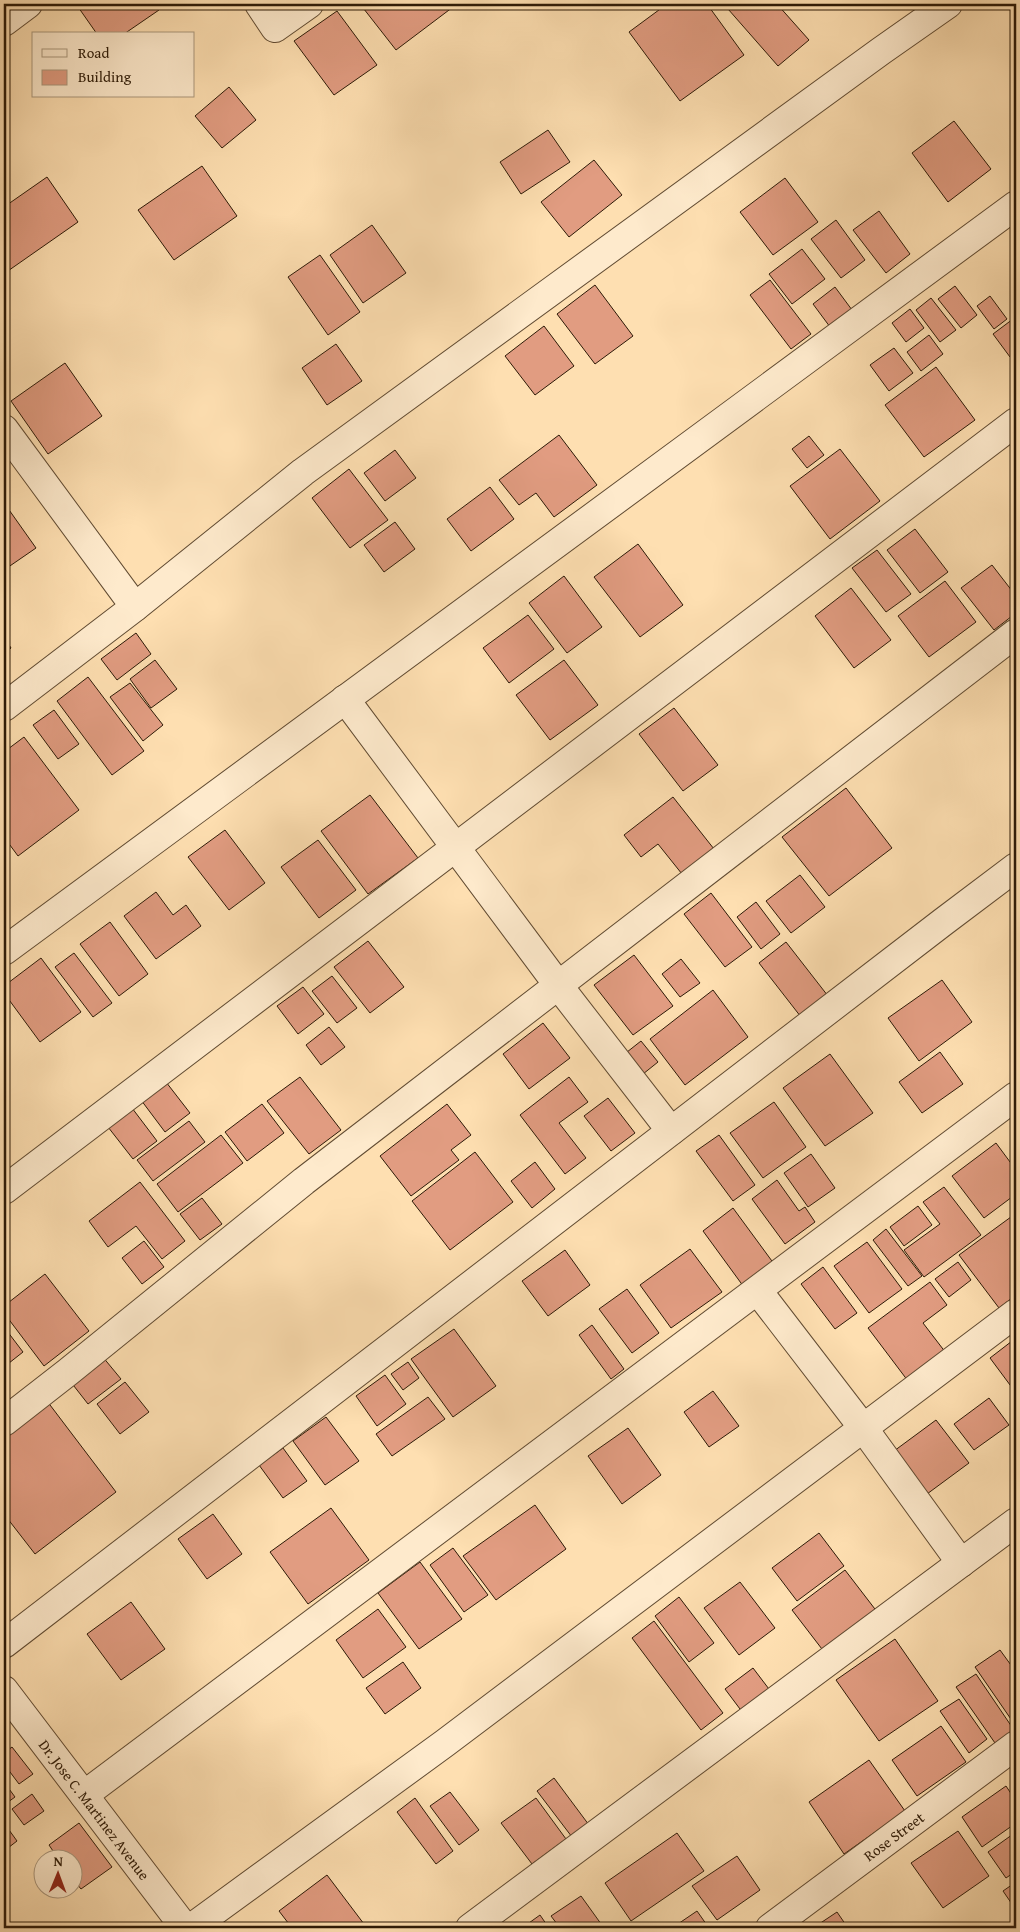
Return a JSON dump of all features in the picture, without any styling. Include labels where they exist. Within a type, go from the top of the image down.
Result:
[{"type":"street","points":[[4,22],[28,4]]},
{"type":"street","points":[[259,4],[275,28],[309,4]]},
{"type":"street","points":[[4,707],[135,607],[303,472],[948,4]]},
{"type":"street","points":[[4,951],[1016,205]]},
{"type":"street","points":[[4,1190],[1016,422]]},
{"type":"street","points":[[4,429],[135,607]]},
{"type":"street","points":[[4,1422],[304,1181],[1016,633]]},
{"type":"street","points":[[346,699],[558,985],[671,1131]]},
{"type":"street","points":[[4,1644],[943,922],[1016,868]]},
{"type":"street","points":[[84,1795],[1016,1096]]},
{"type":"street","points":[[758,1291],[864,1429],[961,1563]]},
{"type":"street","points":[[191,1928],[445,1743],[1016,1313]]},
{"type":"street","points":[[470,1928],[1016,1522]]},
{"type":"street","name":"Dr. Jose C. Martinez Avenue","points":[[4,1690],[185,1928]]},
{"type":"street","name":"Rose Street","points":[[770,1928],[1016,1745]]},
{"type":"building","points":[[76,4],[155,4],[159,10],[127,32],[96,32]]},
{"type":"building","points":[[360,4],[457,4],[396,50]]},
{"type":"building","points":[[667,4],[707,4],[744,55],[680,101],[629,32]]},
{"type":"building","points":[[734,4],[777,4],[809,40],[778,66],[728,9]]},
{"type":"building","points":[[337,11],[377,65],[334,95],[294,41]]},
{"type":"building","points":[[229,87],[256,120],[222,148],[195,116]]},
{"type":"building","points":[[954,121],[991,169],[948,202],[912,153]]},
{"type":"building","points":[[548,130],[570,162],[521,194],[500,162]]},
{"type":"building","points":[[594,160],[622,195],[569,237],[541,202]]},
{"type":"building","points":[[202,166],[237,216],[174,260],[138,210]]},
{"type":"building","points":[[47,177],[78,222],[5,273],[4,207]]},
{"type":"building","points":[[785,178],[818,222],[773,255],[740,212]]},
{"type":"building","points":[[879,211],[910,254],[886,273],[853,230]]},
{"type":"building","points":[[836,220],[865,260],[841,278],[811,239]]},
{"type":"building","points":[[372,225],[406,273],[363,303],[330,255]]},
{"type":"building","points":[[802,249],[825,279],[792,304],[769,274]]},
{"type":"building","points":[[320,255],[360,312],[328,335],[288,277]]},
{"type":"building","points":[[770,280],[811,334],[791,349],[750,295]]},
{"type":"building","points":[[595,285],[633,336],[595,364],[557,314]]},
{"type":"building","points":[[955,286],[977,315],[961,328],[938,299]]},
{"type":"building","points":[[835,287],[855,314],[833,331],[813,304]]},
{"type":"building","points":[[990,296],[1007,319],[994,329],[977,306]]},
{"type":"building","points":[[931,298],[956,330],[940,342],[916,310]]},
{"type":"building","points":[[910,309],[924,328],[906,342],[892,323]]},
{"type":"building","points":[[1013,319],[1016,323],[1016,353],[1010,357],[993,334]]},
{"type":"building","points":[[544,326],[574,366],[535,395],[505,356]]},
{"type":"building","points":[[929,335],[943,354],[921,371],[907,352]]},
{"type":"building","points":[[336,344],[362,381],[327,405],[302,368]]},
{"type":"building","points":[[894,348],[913,373],[889,391],[870,365]]},
{"type":"building","points":[[65,363],[102,416],[48,454],[11,401]]},
{"type":"building","points":[[936,367],[975,420],[924,457],[885,405]]},
{"type":"building","points":[[559,435],[597,485],[554,517],[536,493],[519,505],[499,480]]},
{"type":"building","points":[[809,436],[824,455],[807,468],[792,449]]},
{"type":"building","points":[[840,449],[880,501],[830,539],[790,486]]},
{"type":"building","points":[[395,450],[416,478],[385,501],[364,473]]},
{"type":"building","points":[[349,469],[388,520],[350,548],[312,498]]},
{"type":"building","points":[[490,487],[514,519],[471,551],[447,519]]},
{"type":"building","points":[[7,507],[36,548],[4,570],[4,509]]},
{"type":"building","points":[[395,522],[415,549],[384,572],[364,545]]},
{"type":"building","points":[[915,529],[948,572],[920,593],[887,550]]},
{"type":"building","points":[[638,544],[683,605],[640,637],[594,577]]},
{"type":"building","points":[[877,550],[911,594],[886,612],[852,568]]},
{"type":"building","points":[[992,565],[1016,596],[1016,613],[994,630],[961,588]]},
{"type":"building","points":[[564,576],[602,627],[567,653],[529,603]]},
{"type":"building","points":[[945,581],[976,622],[929,657],[898,616]]},
{"type":"building","points":[[851,588],[891,640],[854,668],[815,616]]},
{"type":"building","points":[[528,615],[554,649],[509,683],[483,648]]},
{"type":"building","points":[[136,633],[151,654],[117,680],[101,659]]},
{"type":"building","points":[[4,637],[11,648],[4,654]]},
{"type":"building","points":[[155,660],[177,689],[151,708],[130,679]]},
{"type":"building","points":[[564,660],[598,705],[550,740],[516,695]]},
{"type":"building","points":[[88,677],[144,751],[112,775],[57,701]]},
{"type":"building","points":[[130,683],[163,725],[143,741],[110,697]]},
{"type":"building","points":[[674,708],[718,765],[683,791],[639,734]]},
{"type":"building","points":[[54,710],[79,744],[58,759],[33,725]]},
{"type":"building","points":[[24,737],[79,810],[18,856],[4,837],[4,752]]},
{"type":"building","points":[[846,788],[892,848],[829,896],[782,837]]},
{"type":"building","points":[[370,795],[418,858],[368,894],[321,831]]},
{"type":"building","points":[[673,797],[714,849],[682,874],[658,844],[641,857],[624,835]]},
{"type":"building","points":[[225,830],[265,883],[229,910],[188,857]]},
{"type":"building","points":[[318,840],[356,890],[319,918],[281,867]]},
{"type":"building","points":[[800,875],[825,907],[791,933],[766,901]]},
{"type":"building","points":[[156,892],[173,915],[186,905],[201,926],[156,959],[124,916]]},
{"type":"building","points":[[711,893],[752,947],[725,967],[684,914]]},
{"type":"building","points":[[756,902],[780,934],[761,949],[737,917]]},
{"type":"building","points":[[110,922],[148,974],[119,996],[80,944]]},
{"type":"building","points":[[368,941],[404,987],[370,1013],[334,967]]},
{"type":"building","points":[[786,942],[828,996],[801,1017],[759,963]]},
{"type":"building","points":[[74,953],[112,1003],[93,1017],[55,967]]},
{"type":"building","points":[[634,955],[673,1006],[633,1035],[594,985]]},
{"type":"building","points":[[41,958],[81,1012],[40,1042],[4,993],[4,986]]},
{"type":"building","points":[[681,959],[700,983],[680,997],[662,974]]},
{"type":"building","points":[[332,976],[357,1008],[337,1023],[312,991]]},
{"type":"building","points":[[942,980],[972,1022],[919,1061],[888,1018]]},
{"type":"building","points":[[303,987],[324,1014],[298,1034],[277,1006]]},
{"type":"building","points":[[713,990],[748,1037],[685,1085],[650,1039]]},
{"type":"building","points":[[543,1023],[570,1058],[529,1089],[503,1054]]},
{"type":"building","points":[[329,1027],[345,1047],[321,1065],[306,1045]]},
{"type":"building","points":[[641,1041],[658,1062],[638,1078],[622,1056]]},
{"type":"building","points":[[940,1052],[963,1084],[922,1113],[899,1082]]},
{"type":"building","points":[[830,1054],[873,1113],[825,1146],[783,1088]]},
{"type":"building","points":[[300,1077],[341,1130],[309,1154],[267,1101]]},
{"type":"building","points":[[569,1077],[588,1102],[559,1123],[586,1158],[565,1174],[520,1115]]},
{"type":"building","points":[[166,1082],[190,1113],[165,1132],[141,1100]]},
{"type":"building","points":[[608,1098],[635,1133],[611,1151],[584,1116]]},
{"type":"building","points":[[774,1102],[806,1147],[763,1178],[730,1133]]},
{"type":"building","points":[[262,1104],[284,1133],[247,1161],[225,1132]]},
{"type":"building","points":[[447,1104],[471,1135],[451,1150],[459,1160],[411,1196],[380,1156]]},
{"type":"building","points":[[132,1108],[157,1141],[133,1159],[108,1127]]},
{"type":"building","points":[[189,1121],[205,1142],[153,1181],[137,1160]]},
{"type":"building","points":[[221,1135],[243,1163],[178,1212],[157,1184]]},
{"type":"building","points":[[719,1135],[755,1185],[733,1201],[696,1151]]},
{"type":"building","points":[[996,1143],[1016,1170],[1016,1194],[984,1218],[952,1176]]},
{"type":"building","points":[[475,1152],[513,1202],[450,1250],[412,1201]]},
{"type":"building","points":[[811,1154],[835,1188],[808,1207],[784,1173]]},
{"type":"building","points":[[535,1162],[555,1189],[532,1208],[511,1181]]},
{"type":"building","points":[[777,1180],[799,1211],[805,1207],[815,1222],[785,1244],[752,1199]]},
{"type":"building","points":[[140,1182],[185,1241],[162,1259],[136,1226],[108,1247],[89,1221]]},
{"type":"building","points":[[944,1187],[981,1235],[924,1277],[904,1250],[940,1224],[923,1202]]},
{"type":"building","points":[[202,1198],[222,1224],[200,1240],[180,1214]]},
{"type":"building","points":[[918,1206],[932,1225],[904,1246],[890,1227]]},
{"type":"building","points":[[733,1208],[780,1272],[749,1294],[703,1231]]},
{"type":"building","points":[[1015,1214],[1016,1295],[999,1308],[959,1255]]},
{"type":"building","points":[[886,1229],[922,1276],[908,1286],[873,1240]]},
{"type":"building","points":[[144,1241],[164,1267],[142,1284],[122,1258]]},
{"type":"building","points":[[867,1242],[902,1289],[869,1313],[834,1266]]},
{"type":"building","points":[[690,1249],[722,1292],[671,1328],[640,1285]]},
{"type":"building","points":[[565,1250],[590,1285],[548,1316],[522,1281]]},
{"type":"building","points":[[958,1262],[971,1280],[949,1297],[935,1279]]},
{"type":"building","points":[[823,1267],[857,1313],[835,1329],[801,1284]]},
{"type":"building","points":[[45,1274],[89,1331],[44,1366],[4,1313],[4,1306]]},
{"type":"building","points":[[930,1282],[947,1305],[923,1323],[946,1353],[908,1381],[868,1328]]},
{"type":"building","points":[[627,1289],[659,1333],[632,1353],[599,1309]]},
{"type":"building","points":[[592,1325],[624,1369],[611,1379],[579,1335]]},
{"type":"building","points":[[4,1327],[23,1352],[4,1367]]},
{"type":"building","points":[[454,1329],[496,1386],[453,1417],[411,1359]]},
{"type":"building","points":[[1016,1338],[1016,1393],[990,1358]]},
{"type":"building","points":[[102,1356],[121,1379],[88,1404],[70,1381]]},
{"type":"building","points":[[408,1362],[419,1378],[403,1390],[391,1374]]},
{"type":"building","points":[[385,1375],[406,1404],[377,1426],[356,1396]]},
{"type":"building","points":[[125,1382],[149,1412],[120,1434],[97,1404]]},
{"type":"building","points":[[713,1391],[739,1426],[709,1447],[684,1412]]},
{"type":"building","points":[[428,1397],[445,1419],[392,1456],[376,1434]]},
{"type":"building","points":[[989,1398],[1009,1425],[974,1450],[954,1424]]},
{"type":"building","points":[[47,1401],[116,1492],[35,1554],[4,1514],[4,1434]]},
{"type":"building","points":[[326,1417],[359,1461],[325,1485],[293,1441]]},
{"type":"building","points":[[936,1420],[969,1463],[927,1494],[894,1451]]},
{"type":"building","points":[[628,1428],[661,1475],[622,1504],[588,1456]]},
{"type":"building","points":[[283,1448],[307,1481],[283,1498],[259,1465]]},
{"type":"building","points":[[535,1505],[566,1549],[496,1600],[463,1556]]},
{"type":"building","points":[[331,1508],[369,1560],[308,1604],[270,1552]]},
{"type":"building","points":[[213,1514],[242,1554],[207,1579],[178,1539]]},
{"type":"building","points":[[819,1533],[844,1566],[797,1601],[772,1568]]},
{"type":"building","points":[[453,1548],[488,1595],[464,1612],[430,1565]]},
{"type":"building","points":[[420,1562],[462,1619],[419,1649],[378,1593]]},
{"type":"building","points":[[845,1570],[878,1613],[825,1653],[792,1610]]},
{"type":"building","points":[[740,1582],[775,1628],[739,1655],[704,1608]]},
{"type":"building","points":[[679,1597],[714,1643],[689,1662],[655,1616]]},
{"type":"building","points":[[131,1602],[165,1649],[121,1680],[87,1634]]},
{"type":"building","points":[[378,1609],[406,1647],[363,1678],[336,1640]]},
{"type":"building","points":[[654,1621],[723,1713],[701,1730],[632,1638]]},
{"type":"building","points":[[895,1639],[938,1701],[879,1741],[836,1680]]},
{"type":"building","points":[[1000,1650],[1016,1672],[1015,1725],[975,1667]]},
{"type":"building","points":[[403,1662],[421,1688],[385,1714],[366,1688]]},
{"type":"building","points":[[753,1668],[772,1693],[743,1713],[725,1689]]},
{"type":"building","points":[[976,1674],[1014,1730],[995,1743],[956,1687]]},
{"type":"building","points":[[959,1699],[987,1739],[969,1753],[940,1711]]},
{"type":"building","points":[[941,1726],[966,1762],[917,1796],[892,1760]]},
{"type":"building","points":[[12,1747],[33,1774],[19,1784],[4,1764],[4,1753]]},
{"type":"building","points":[[869,1760],[905,1811],[844,1854],[809,1802]]},
{"type":"building","points":[[554,1778],[589,1825],[572,1837],[537,1791]]},
{"type":"building","points":[[4,1782],[15,1797],[4,1805]]},
{"type":"building","points":[[1006,1786],[1016,1801],[1016,1823],[982,1847],[962,1817]]},
{"type":"building","points":[[450,1792],[479,1830],[459,1845],[430,1806]]},
{"type":"building","points":[[32,1794],[44,1811],[24,1825],[12,1809]]},
{"type":"building","points":[[415,1798],[453,1851],[436,1864],[397,1812]]},
{"type":"building","points":[[536,1798],[566,1839],[532,1864],[501,1823]]},
{"type":"building","points":[[4,1823],[17,1841],[4,1851]]},
{"type":"building","points":[[79,1823],[112,1867],[82,1888],[82,1850],[52,1850],[49,1845]]},
{"type":"building","points":[[958,1831],[989,1876],[943,1908],[911,1863]]},
{"type":"building","points":[[1016,1832],[1016,1871],[1006,1878],[988,1852]]},
{"type":"building","points":[[677,1833],[704,1871],[631,1921],[605,1883]]},
{"type":"building","points":[[737,1856],[760,1890],[717,1920],[692,1886]]},
{"type":"building","points":[[327,1875],[367,1928],[292,1928],[279,1911]]},
{"type":"building","points":[[1016,1882],[1016,1910],[1003,1891]]},
{"type":"building","points":[[581,1896],[604,1928],[560,1928],[551,1916]]},
{"type":"building","points":[[697,1911],[709,1928],[672,1928]]},
{"type":"building","points":[[837,1912],[848,1928],[813,1928]]},
{"type":"building","points":[[540,1915],[549,1928],[522,1928]]}]
